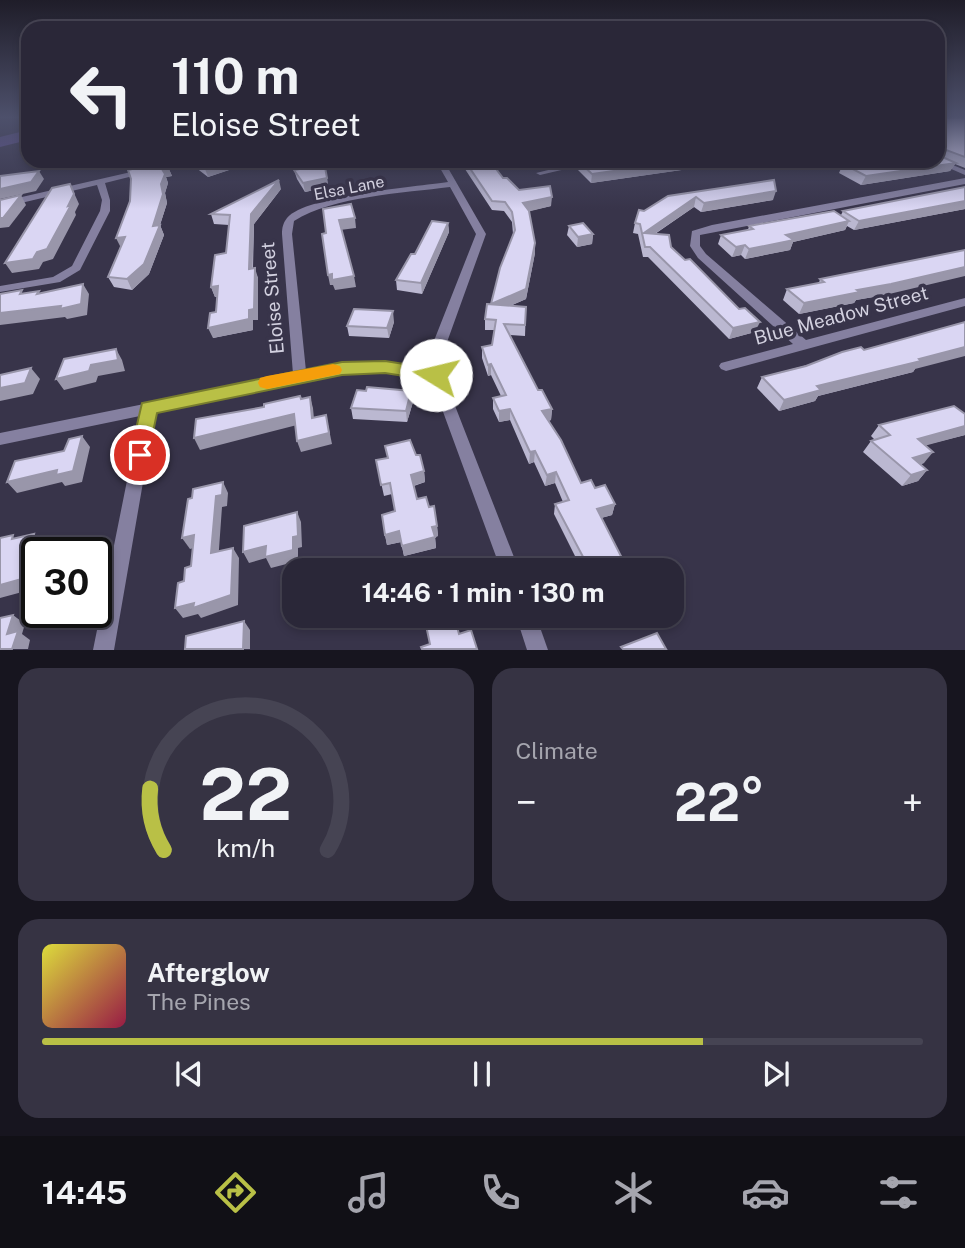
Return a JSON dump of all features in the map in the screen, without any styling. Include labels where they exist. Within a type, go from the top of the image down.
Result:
[{"type":"street","points":[[945,164],[965,173]]},
{"type":"street","points":[[0,205],[159,168]]},
{"type":"street","points":[[444,168],[481,234],[435,356],[436,375],[505,558]]},
{"type":"street","points":[[540,173],[563,168]]},
{"type":"street","points":[[803,345],[702,256],[695,246],[695,233],[965,181]]},
{"type":"street","points":[[0,289],[56,280],[69,275],[76,268],[106,211],[107,200],[100,182]]},
{"type":"street","name":"Elsa Lane","points":[[293,218],[325,204],[454,184]]},
{"type":"street","name":"Eloise Street","points":[[293,218],[288,225],[287,234],[300,375]]},
{"type":"street","name":"Blue Meadow Street","points":[[726,366],[965,302]]},
{"type":"street","points":[[0,439],[300,375],[385,367],[436,375]]},
{"type":"street","points":[[103,649],[149,408]]},
{"type":"street","points":[[530,628],[538,649]]},
{"type":"building","points":[[945,148],[965,148],[965,157],[945,150]]},
{"type":"building","points":[[945,158],[956,163],[945,165]]},
{"type":"building","points":[[165,168],[162,169],[165,174],[161,184],[163,194],[153,226],[160,225],[144,264],[127,279],[108,277],[125,237],[116,238],[130,201],[131,179],[128,170]]},
{"type":"building","points":[[325,168],[327,178],[303,183],[294,170]]},
{"type":"building","points":[[470,168],[495,168],[503,178],[507,178],[519,190],[550,186],[552,197],[523,203],[529,211],[535,243],[526,289],[491,304],[500,268],[515,230],[512,212],[505,202],[492,201]]},
{"type":"building","points":[[586,168],[635,168],[592,174]]},
{"type":"building","points":[[851,168],[921,168],[866,176]]},
{"type":"building","points":[[39,171],[31,182],[0,189],[0,176]]},
{"type":"building","points":[[279,180],[251,214],[249,269],[255,268],[254,309],[249,310],[249,319],[208,328],[210,313],[216,312],[218,286],[211,287],[215,255],[226,253],[230,215],[211,214]]},
{"type":"building","points":[[774,180],[776,191],[704,203],[696,197],[644,233],[669,235],[671,247],[685,260],[690,259],[739,309],[745,308],[760,322],[733,328],[650,247],[645,247],[640,224],[635,223],[639,210],[644,211],[668,196]]},
{"type":"building","points":[[70,184],[74,194],[68,206],[71,205],[47,249],[37,252],[33,259],[5,263],[52,188]]},
{"type":"building","points":[[965,187],[965,201],[859,221],[843,211]]},
{"type":"building","points":[[21,195],[3,218],[0,218],[0,200]]},
{"type":"building","points":[[351,204],[355,218],[339,220],[354,276],[332,280],[332,274],[328,275],[322,234],[326,233],[323,209]]},
{"type":"building","points":[[834,211],[849,221],[786,235],[794,240],[749,249],[745,245],[736,247],[721,235],[753,229],[749,226]]},
{"type":"building","points":[[432,221],[448,223],[421,283],[396,280],[411,254],[415,254]]},
{"type":"building","points":[[583,223],[593,234],[578,237],[569,226]]},
{"type":"building","points":[[965,250],[965,267],[857,290],[860,292],[804,303],[787,289],[824,282],[820,279]]},
{"type":"building","points":[[83,284],[81,304],[60,309],[61,306],[0,313],[0,294],[22,290],[20,294],[39,291],[37,294]]},
{"type":"building","points":[[487,304],[526,307],[525,325],[504,324],[538,390],[542,390],[552,409],[542,411],[561,440],[581,483],[591,480],[595,488],[605,485],[615,504],[597,509],[622,558],[584,558],[555,504],[569,500],[556,472],[547,475],[535,451],[530,452],[510,409],[499,411],[493,398],[506,395],[491,364],[488,365],[482,347],[492,345],[496,320],[485,319]]},
{"type":"building","points":[[354,309],[393,311],[387,328],[347,326]]},
{"type":"building","points":[[965,322],[965,347],[919,359],[921,361],[817,386],[821,390],[784,400],[762,377],[806,366],[842,352],[861,347],[864,350]]},
{"type":"building","points":[[116,349],[118,360],[91,365],[89,371],[56,379],[64,359]]},
{"type":"building","points":[[31,368],[25,383],[0,388],[0,375]]},
{"type":"building","points":[[367,387],[411,391],[406,411],[351,408],[357,390],[366,391]]},
{"type":"building","points":[[300,396],[301,399],[310,397],[312,418],[326,415],[329,433],[297,441],[294,414],[194,438],[196,419],[264,407],[264,404]]},
{"type":"building","points":[[954,406],[965,414],[965,426],[918,439],[933,452],[913,458],[927,470],[911,475],[871,441],[890,435],[879,425]]},
{"type":"building","points":[[82,436],[73,471],[56,475],[57,470],[7,482],[15,461],[64,451],[69,439]]},
{"type":"building","points":[[410,440],[416,455],[420,455],[424,471],[411,475],[417,499],[426,497],[429,507],[434,506],[437,526],[432,527],[435,537],[402,546],[399,531],[385,535],[382,515],[395,511],[390,483],[381,485],[376,460],[388,458],[385,446]]},
{"type":"building","points":[[223,482],[222,495],[216,496],[211,553],[233,548],[231,595],[193,608],[194,603],[175,608],[178,583],[184,581],[185,568],[191,566],[194,535],[182,538],[188,499],[192,498],[193,489]]},
{"type":"building","points":[[297,512],[298,536],[293,537],[293,550],[265,557],[266,546],[243,552],[244,526]]},
{"type":"building","points":[[34,534],[33,537],[21,537],[21,579],[0,585],[0,538],[13,535],[12,539]]},
{"type":"building","points":[[13,615],[7,634],[18,631],[12,649],[0,649],[0,618]]},
{"type":"building","points":[[244,621],[243,649],[185,649],[186,636]]},
{"type":"building","points":[[427,628],[457,628],[459,634],[471,630],[477,649],[421,647],[430,644]]},
{"type":"building","points":[[657,633],[666,649],[621,647]]},
{"type":"slow traffic","points":[[267,383],[333,370]]},
{"type":"route","points":[[140,455],[149,408],[300,375],[342,369],[385,367],[436,375]]}]
